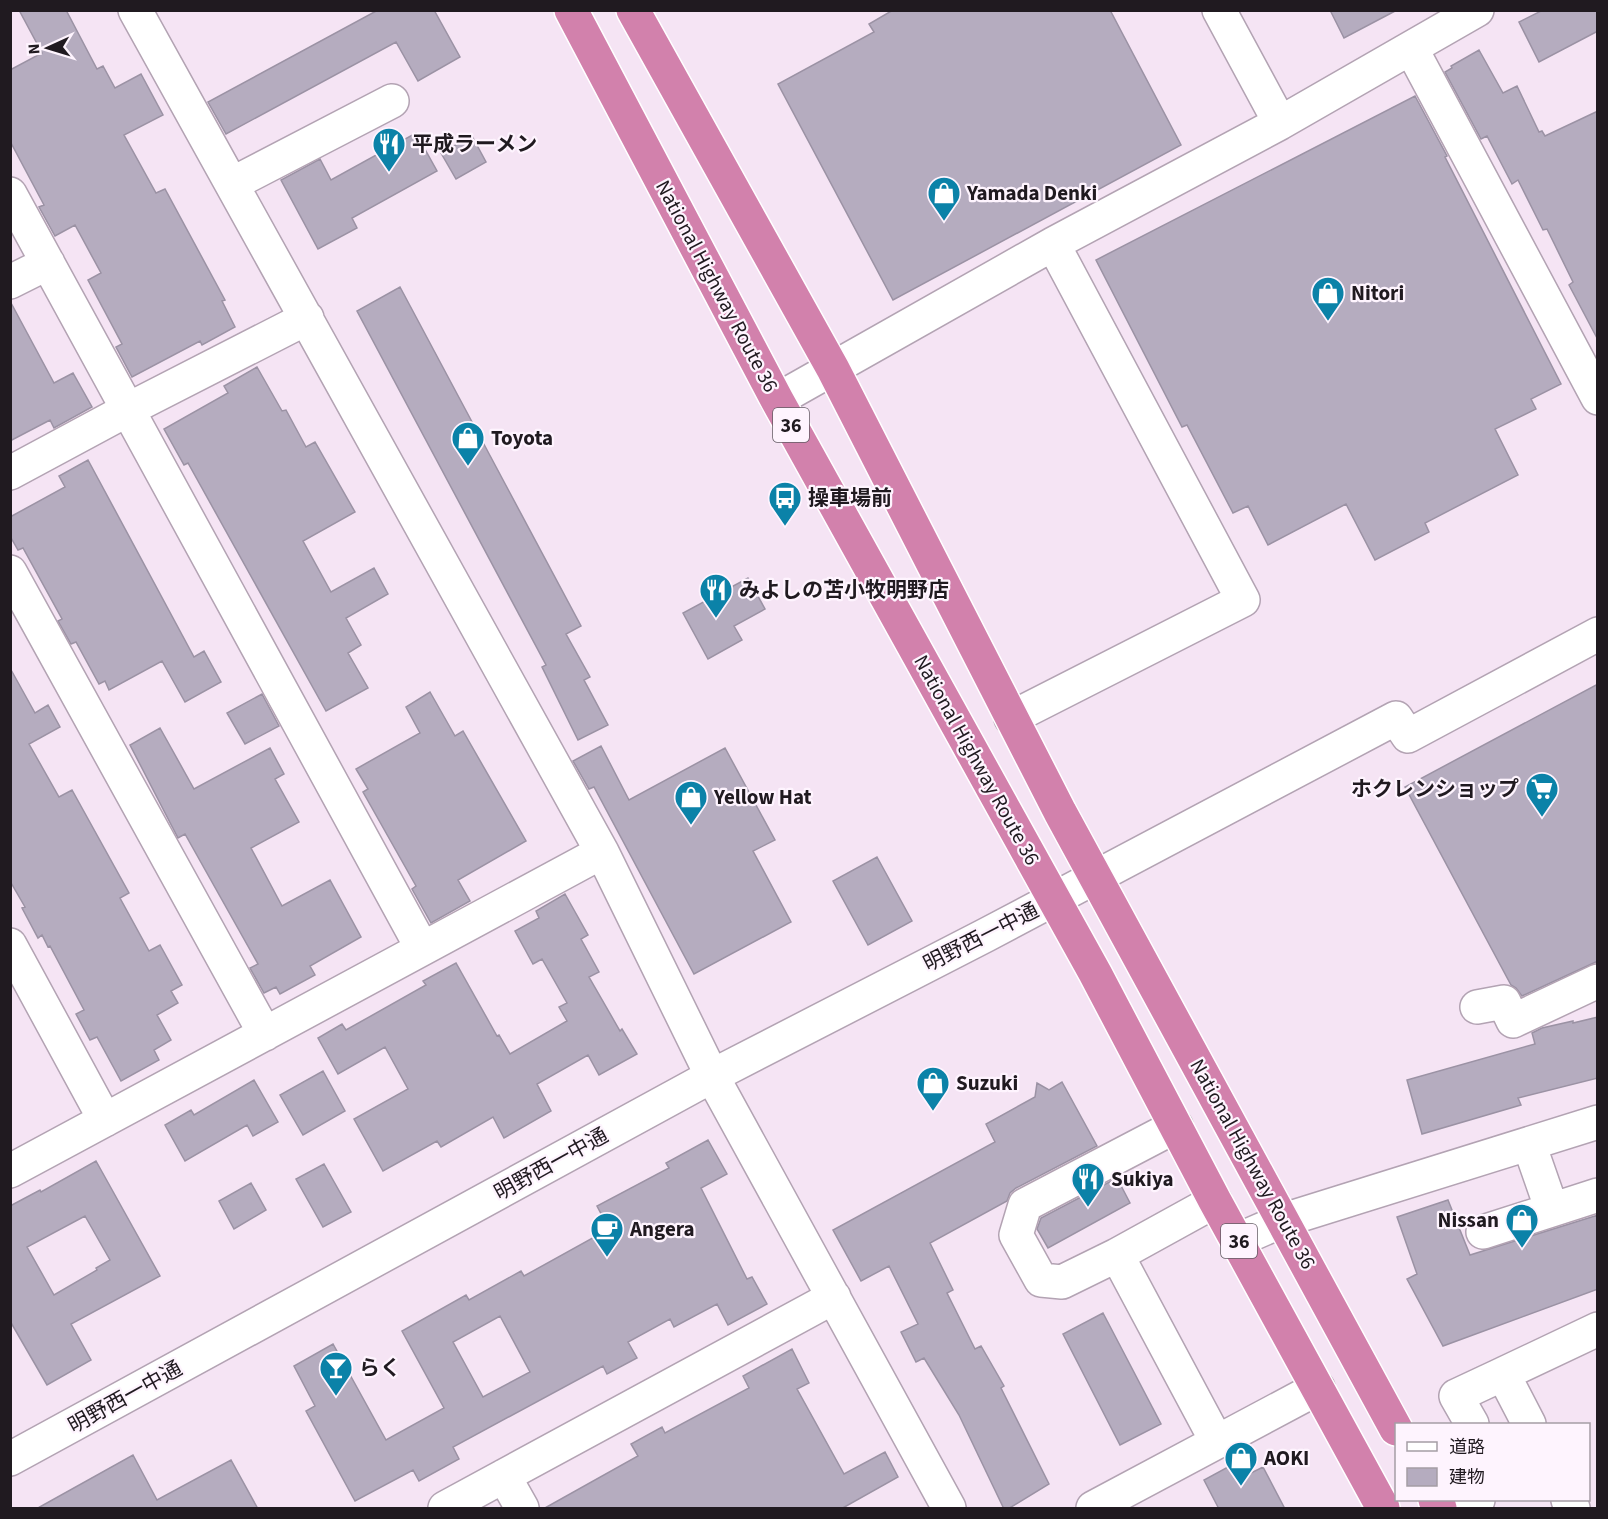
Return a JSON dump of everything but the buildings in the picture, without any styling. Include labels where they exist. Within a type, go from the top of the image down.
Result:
[{"type":"highway","name":"National Highway Route 36","points":[[571,10],[777,400],[1055,899],[1215,1201],[1383,1509]]},
{"type":"highway","name":"National Highway Route 36","points":[[633,10],[833,369],[1011,718],[1395,1427]]},
{"type":"street","points":[[135,10],[602,852],[712,1076],[949,1509]]},
{"type":"street","points":[[1219,10],[1280,123]]},
{"type":"street","points":[[777,400],[1053,244],[1280,123],[1477,10]]},
{"type":"street","points":[[1411,48],[1598,398]]},
{"type":"street","points":[[232,184],[392,101]]},
{"type":"street","points":[[10,194],[423,948]]},
{"type":"street","points":[[1011,718],[1243,600],[1053,244]]},
{"type":"street","points":[[10,282],[48,262]]},
{"type":"street","points":[[10,473],[307,318]]},
{"type":"street","points":[[10,572],[265,1034]]},
{"type":"street","name":"明野西一中通","points":[[10,1459],[712,1076],[1055,899],[1396,718],[1407,736],[1598,634]]},
{"type":"street","points":[[10,1171],[602,852]]},
{"type":"street","points":[[10,945],[105,1120]]},
{"type":"street","points":[[1477,1007],[1504,1002],[1513,1021],[1598,981]]},
{"type":"street","points":[[1238,1240],[1284,1220],[1598,1122]]},
{"type":"street","points":[[1176,1126],[1025,1205],[1016,1235],[1041,1280],[1062,1282],[1117,1255],[1215,1201]]},
{"type":"street","points":[[1528,1144],[1552,1210]]},
{"type":"street","points":[[1483,1232],[1598,1195]]},
{"type":"street","points":[[1117,1255],[1217,1443]]},
{"type":"street","points":[[445,1509],[834,1297]]},
{"type":"street","points":[[1471,1423],[1456,1396],[1598,1329]]},
{"type":"street","points":[[1503,1374],[1529,1423]]},
{"type":"street","points":[[1093,1509],[1318,1389]]},
{"type":"street","points":[[504,1476],[522,1509]]},
{"type":"street","points":[[1460,1509],[1476,1501]]},
{"type":"place","name":"平成ラーメン","points":[[389,173]]},
{"type":"place","name":"Yamada Denki","points":[[944,222]]},
{"type":"place","name":"Nitori","points":[[1328,322]]},
{"type":"place","name":"Toyota","points":[[468,467]]},
{"type":"place","name":"操車場前","points":[[785,527]]},
{"type":"place","name":"みよしの苫小牧明野店","points":[[716,619]]},
{"type":"place","name":"ホクレンショップ","points":[[1542,818]]},
{"type":"place","name":"Yellow Hat","points":[[691,826]]},
{"type":"place","name":"Suzuki","points":[[933,1112]]},
{"type":"place","name":"Sukiya","points":[[1088,1208]]},
{"type":"place","name":"Nissan","points":[[1522,1249]]},
{"type":"place","name":"Angera","points":[[607,1258]]},
{"type":"place","name":"らく","points":[[336,1397]]},
{"type":"place","name":"AOKI","points":[[1241,1487]]}]
